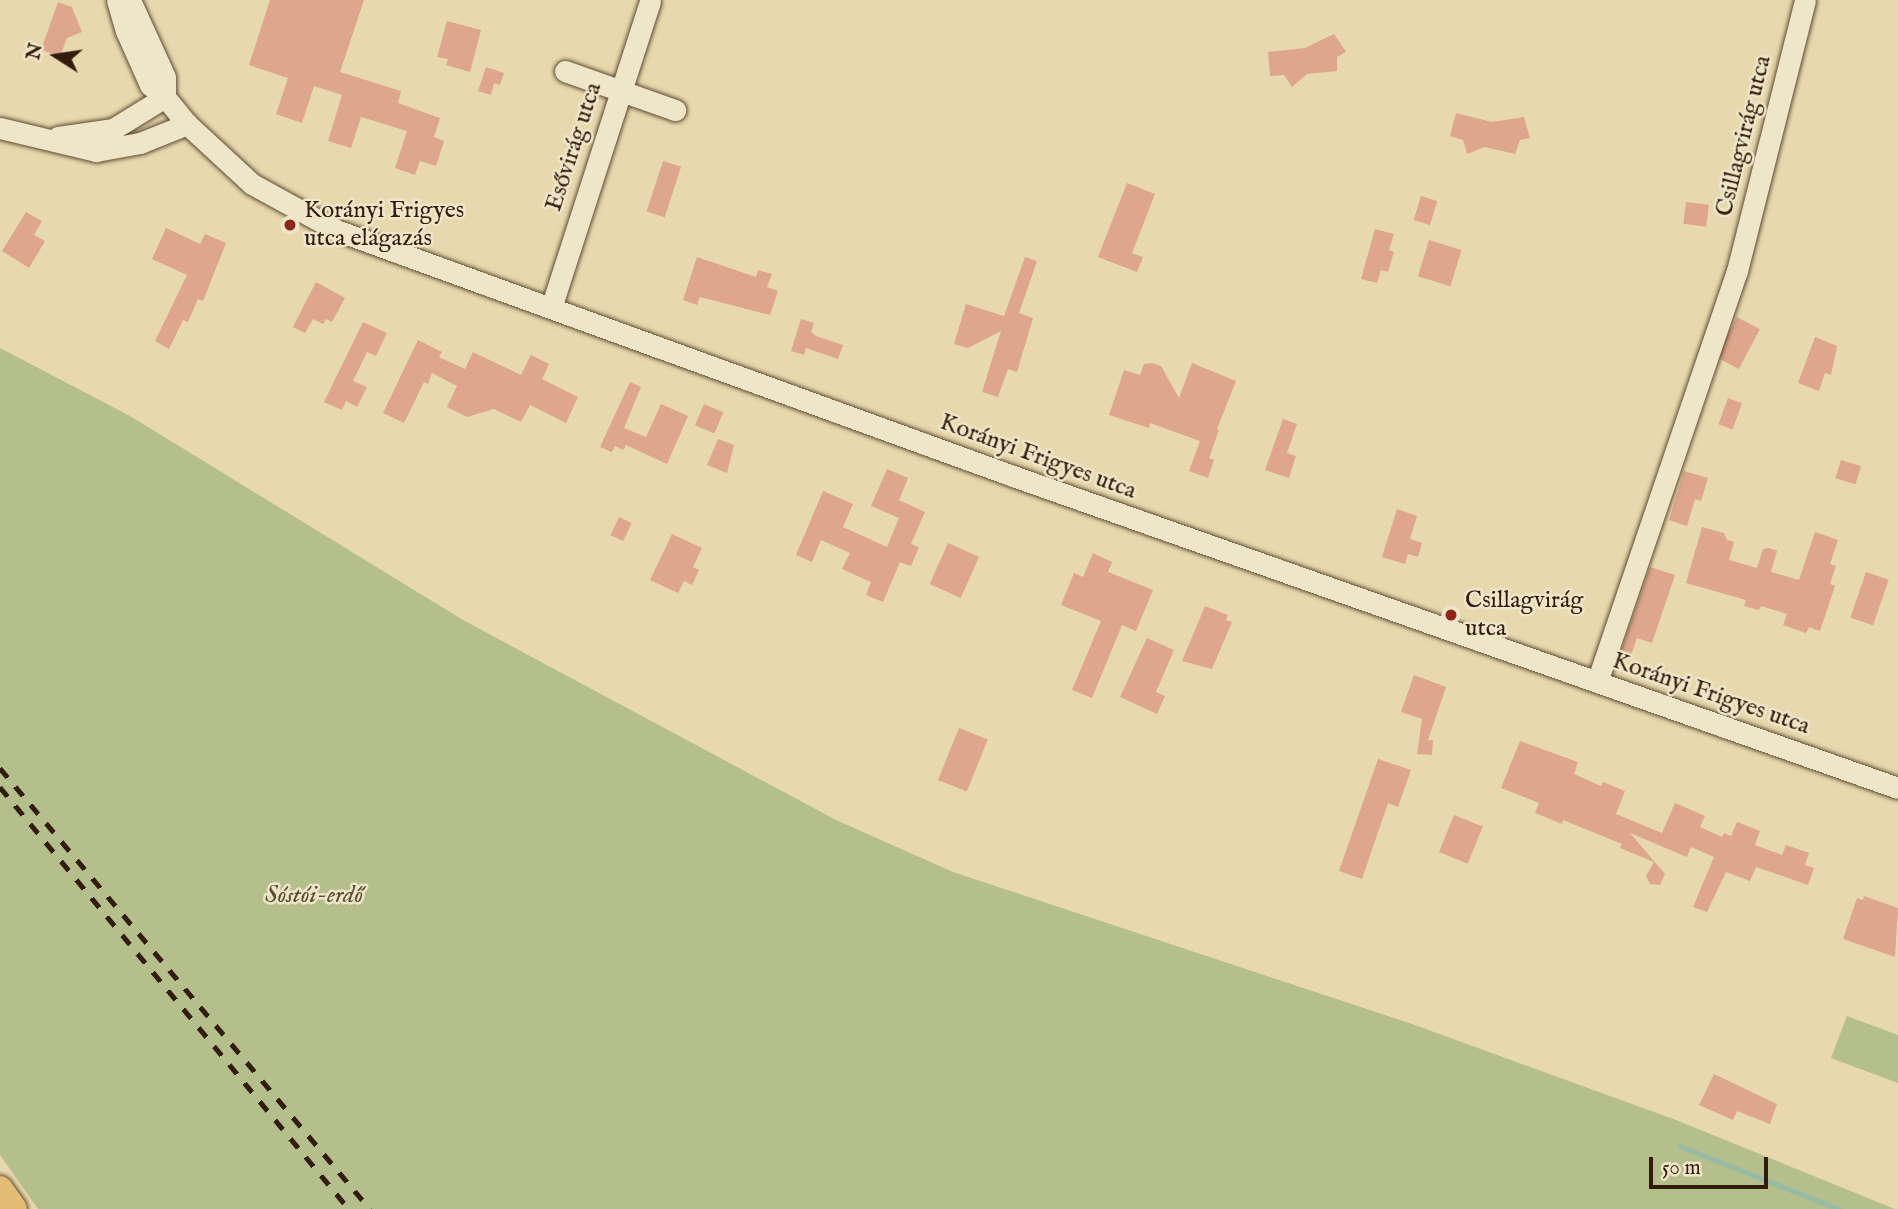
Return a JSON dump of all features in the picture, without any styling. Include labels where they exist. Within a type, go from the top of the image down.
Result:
[{"type":"main road","points":[[0,1189],[14,1209]]},
{"type":"street","name":"Korányi Frigyes utca","points":[[117,0],[126,31],[149,85],[165,97],[187,124],[252,184],[282,203],[336,230],[1013,476],[1898,788]]},
{"type":"street","points":[[45,139],[113,130],[165,97],[165,77],[160,62],[130,0]]},
{"type":"street","name":"Csillagvirág utca","points":[[1597,682],[1737,271],[1805,0]]},
{"type":"street","name":"Esővirág utca","points":[[551,308],[650,2]]},
{"type":"street","points":[[565,71],[675,110]]},
{"type":"street","points":[[0,128],[96,151],[140,143],[187,124]]},
{"type":"green space","name":"Sóstói-erdő","points":[[0,348],[130,416],[463,620],[836,820],[953,872],[1412,1024],[1676,1120],[1895,1209],[38,1209],[0,1155]]},
{"type":"green space","points":[[1847,1016],[1898,1035],[1898,1083],[1831,1058]]},
{"type":"building","points":[[270,0],[364,0],[340,72],[401,91],[398,103],[440,118],[434,137],[444,141],[436,166],[420,161],[415,175],[395,168],[407,131],[361,117],[351,148],[328,141],[342,95],[314,86],[302,123],[276,114],[288,78],[249,65]]},
{"type":"building","points":[[58,2],[72,7],[82,32],[67,38],[60,56],[41,50]]},
{"type":"building","points":[[447,21],[481,30],[470,72],[446,65],[448,59],[437,57]]},
{"type":"building","points":[[1334,34],[1346,52],[1337,57],[1337,71],[1307,74],[1292,87],[1284,75],[1270,76],[1268,52],[1305,48]]},
{"type":"building","points":[[486,67],[504,73],[500,85],[494,83],[491,95],[478,91]]},
{"type":"building","points":[[1456,113],[1492,122],[1524,117],[1530,138],[1520,140],[1515,154],[1485,147],[1467,154],[1463,140],[1450,136]]},
{"type":"building","points":[[663,161],[681,167],[665,217],[647,211]]},
{"type":"building","points":[[1127,183],[1155,194],[1132,253],[1143,257],[1137,272],[1098,257]]},
{"type":"building","points":[[1421,196],[1437,201],[1430,225],[1414,220]]},
{"type":"building","points":[[1686,202],[1709,205],[1706,227],[1683,224]]},
{"type":"building","points":[[26,212],[42,221],[34,235],[45,241],[29,268],[2,251]]},
{"type":"building","points":[[166,228],[200,244],[205,234],[226,243],[203,301],[198,299],[188,322],[183,320],[169,349],[155,341],[187,275],[152,259]]},
{"type":"building","points":[[1375,229],[1394,234],[1389,250],[1394,252],[1388,272],[1381,270],[1377,283],[1361,279]]},
{"type":"building","points":[[1429,240],[1462,250],[1450,286],[1418,276]]},
{"type":"building","points":[[697,257],[756,277],[758,270],[772,274],[767,287],[778,291],[770,315],[700,297],[697,305],[683,300]]},
{"type":"building","points":[[1025,257],[1037,261],[1019,313],[1033,318],[1017,372],[1008,369],[998,397],[982,392],[1001,331],[968,348],[954,344],[966,304],[1004,316]]},
{"type":"building","points":[[316,282],[345,298],[332,322],[326,319],[323,324],[313,319],[305,333],[293,327]]},
{"type":"building","points":[[1737,317],[1760,329],[1739,369],[1716,357]]},
{"type":"building","points":[[801,319],[814,323],[811,332],[816,336],[843,345],[838,359],[806,348],[804,355],[791,351]]},
{"type":"building","points":[[363,322],[387,333],[376,356],[367,352],[353,381],[367,387],[357,407],[346,401],[342,410],[324,402]]},
{"type":"building","points":[[1815,337],[1837,346],[1831,375],[1825,373],[1819,391],[1798,383]]},
{"type":"building","points":[[418,340],[442,352],[439,357],[465,369],[473,352],[521,375],[531,355],[549,364],[542,379],[578,397],[566,423],[530,405],[521,422],[494,409],[467,417],[447,407],[457,386],[432,373],[428,384],[424,382],[404,423],[383,413]]},
{"type":"building","points":[[1192,363],[1236,381],[1217,429],[1219,430],[1209,458],[1214,460],[1208,478],[1189,471],[1200,441],[1150,423],[1149,428],[1109,415],[1124,370],[1140,375],[1144,364],[1161,366],[1179,398]]},
{"type":"building","points":[[630,382],[641,387],[624,428],[646,437],[661,404],[688,416],[667,464],[626,445],[623,450],[615,446],[612,452],[600,447]]},
{"type":"building","points":[[1728,398],[1742,403],[1733,429],[1718,424]]},
{"type":"building","points":[[704,404],[723,412],[714,433],[695,425]]},
{"type":"building","points":[[1283,419],[1297,424],[1287,453],[1296,456],[1289,478],[1265,470]]},
{"type":"building","points":[[718,439],[734,445],[727,473],[707,465]]},
{"type":"building","points":[[1841,460],[1861,466],[1856,484],[1835,478]]},
{"type":"building","points":[[887,469],[908,478],[899,500],[925,512],[911,544],[919,547],[911,566],[900,562],[883,602],[866,595],[871,582],[842,569],[850,553],[821,540],[812,562],[796,555],[823,491],[853,504],[843,527],[887,547],[899,518],[871,506]]},
{"type":"building","points":[[1684,471],[1708,478],[1701,501],[1695,499],[1687,526],[1669,520]]},
{"type":"building","points":[[1397,509],[1417,516],[1410,539],[1422,543],[1418,557],[1408,554],[1405,564],[1382,557]]},
{"type":"building","points":[[619,517],[632,523],[623,541],[611,535]]},
{"type":"building","points":[[1702,527],[1724,533],[1727,540],[1734,542],[1729,560],[1757,568],[1763,549],[1769,548],[1777,551],[1771,572],[1799,580],[1815,532],[1838,540],[1830,564],[1836,566],[1830,584],[1835,586],[1820,631],[1809,627],[1806,633],[1783,625],[1787,614],[1761,606],[1759,610],[1744,606],[1746,600],[1686,583]]},
{"type":"building","points":[[672,534],[702,548],[693,567],[699,570],[692,585],[684,581],[678,593],[650,580]]},
{"type":"building","points":[[948,543],[979,557],[961,598],[930,584]]},
{"type":"building","points":[[1093,553],[1112,562],[1108,572],[1153,590],[1136,631],[1122,625],[1092,698],[1072,690],[1101,621],[1061,605],[1074,573],[1083,577]]},
{"type":"building","points":[[1650,567],[1675,575],[1652,643],[1637,638],[1630,658],[1620,655]]},
{"type":"building","points":[[1866,572],[1889,580],[1873,625],[1850,617]]},
{"type":"building","points":[[1205,606],[1228,615],[1226,620],[1232,622],[1212,669],[1182,661]]},
{"type":"building","points":[[1147,638],[1174,650],[1156,692],[1165,696],[1157,714],[1120,697]]},
{"type":"building","points":[[1414,675],[1446,687],[1428,740],[1433,740],[1432,755],[1417,754],[1422,719],[1401,712]]},
{"type":"building","points":[[959,728],[988,740],[967,792],[938,780]]},
{"type":"building","points":[[1520,741],[1578,762],[1574,774],[1601,786],[1603,782],[1625,791],[1616,814],[1662,833],[1675,803],[1705,816],[1700,827],[1722,837],[1724,833],[1731,836],[1737,822],[1760,831],[1755,845],[1782,855],[1786,845],[1809,853],[1805,865],[1814,868],[1808,885],[1756,867],[1750,881],[1726,872],[1707,912],[1693,907],[1714,857],[1691,847],[1687,857],[1630,833],[1665,874],[1660,885],[1650,884],[1646,876],[1654,862],[1620,848],[1622,844],[1563,820],[1562,824],[1535,813],[1539,803],[1501,788]]},
{"type":"building","points":[[1378,759],[1411,770],[1398,807],[1388,803],[1362,879],[1339,871]]},
{"type":"building","points":[[1454,815],[1483,827],[1468,864],[1439,852]]},
{"type":"building","points":[[1864,896],[1898,908],[1895,957],[1843,939],[1857,898],[1863,900]]},
{"type":"building","points":[[1714,1074],[1777,1104],[1770,1124],[1737,1111],[1733,1120],[1699,1105]]},
{"type":"waterway","points":[[1680,1146],[1839,1209]]},
{"type":"railway","points":[[0,768],[370,1209]]},
{"type":"railway","points":[[0,787],[349,1209]]},
{"type":"place","name":"Korányi Frigyes utca elágazás","points":[[290,225]]},
{"type":"place","name":"Csillagvirág utca","points":[[1451,615]]}]
